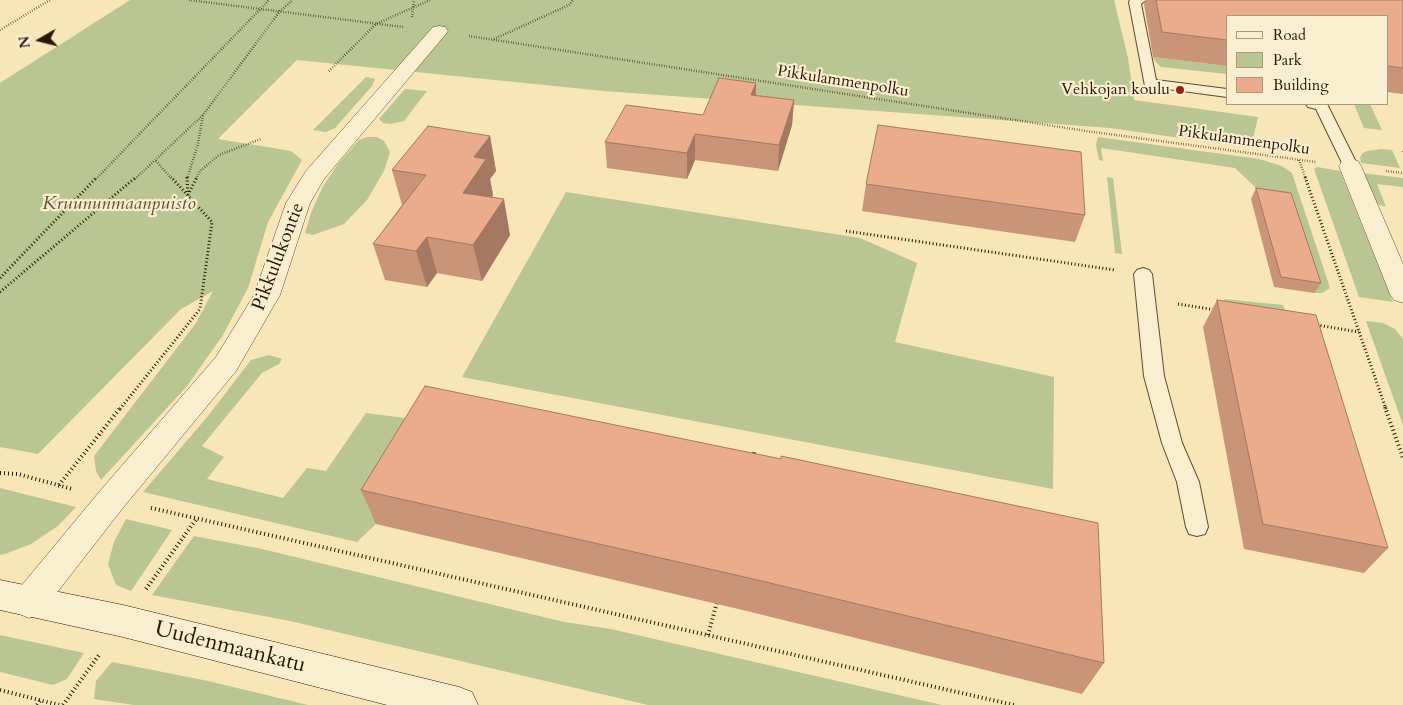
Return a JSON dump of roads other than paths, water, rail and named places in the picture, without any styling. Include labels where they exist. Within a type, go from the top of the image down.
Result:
[{"type":"street","name":"Pikkulukontie","points":[[15,599],[111,500],[226,364],[267,295],[298,203],[314,176],[439,31]]},
{"type":"street","points":[[1350,166],[1403,294]]},
{"type":"street","name":"Uudenmaankatu","points":[[15,599],[123,621],[459,705]]},
{"type":"lane","points":[[1140,0],[1135,2],[1150,83],[1226,93]]},
{"type":"lane","points":[[1321,105],[1350,166]]},
{"type":"lane","points":[[1143,274],[1154,376],[1172,442],[1188,482],[1198,527]]},
{"type":"place","name":"Vehkojan koulu","points":[[1180,90]]},
{"type":"park label","name":"Kruununmaanpuisto","points":[[119,205]]}]
